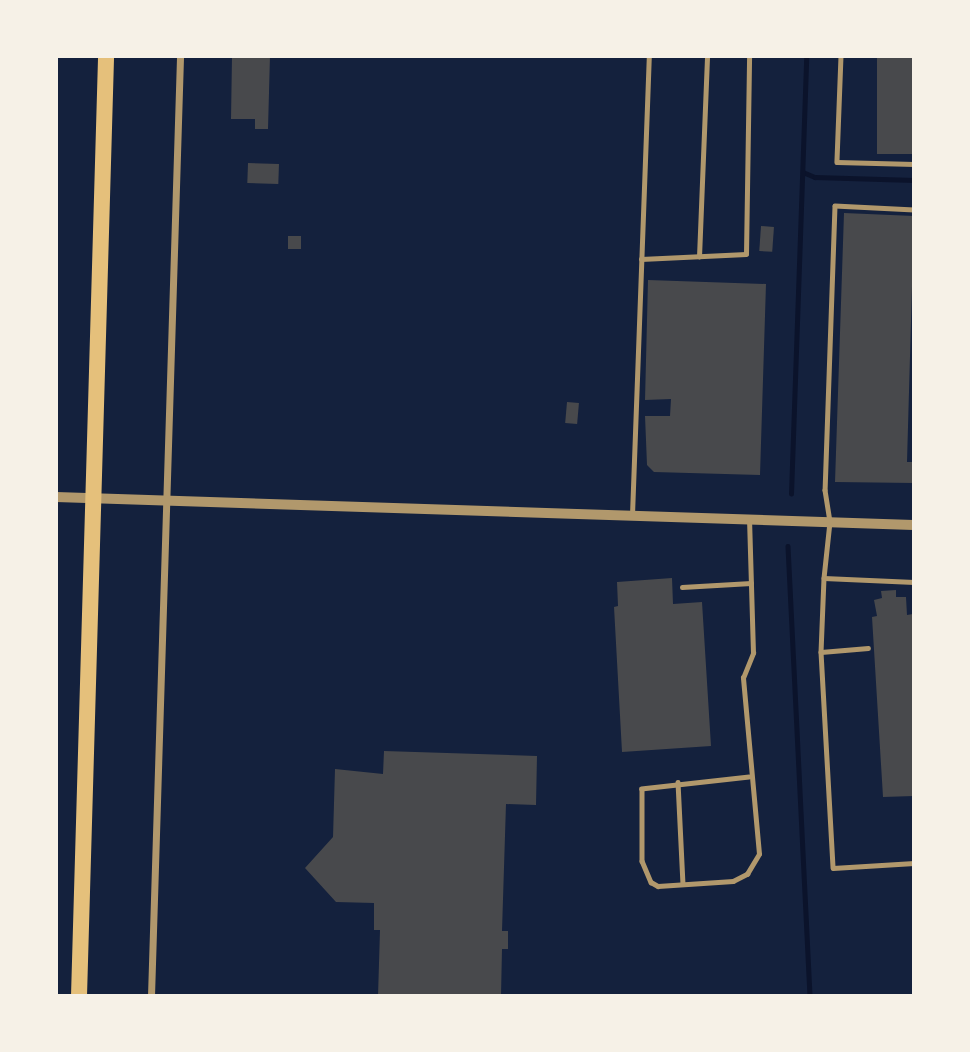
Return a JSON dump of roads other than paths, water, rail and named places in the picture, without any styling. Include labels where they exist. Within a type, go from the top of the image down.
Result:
[{"type":"highway","points":[[79,996],[106,56]]},
{"type":"street","points":[[151,996],[180,56]]},
{"type":"street","points":[[56,497],[914,525]]},
{"type":"lane","points":[[632,516],[649,56]]},
{"type":"lane","points":[[699,257],[707,56]]},
{"type":"lane","points":[[640,259],[746,254],[749,56]]},
{"type":"lane","points":[[841,56],[837,162],[914,164]]},
{"type":"lane","points":[[914,210],[835,206],[825,490],[830,522],[824,578],[821,652],[833,868],[914,863]]},
{"type":"lane","points":[[749,520],[753,653],[743,678],[749,777],[759,825],[756,865],[733,881],[683,884],[651,882],[642,861],[642,789],[678,782],[749,777]]},
{"type":"lane","points":[[824,578],[914,582]]},
{"type":"lane","points":[[682,587],[751,583]]},
{"type":"lane","points":[[821,652],[868,648]]},
{"type":"lane","points":[[678,782],[683,884]]},
{"type":"waterway","points":[[791,494],[806,56]]},
{"type":"waterway","points":[[803,172],[815,177],[914,180]]},
{"type":"waterway","points":[[788,546],[810,996]]}]
